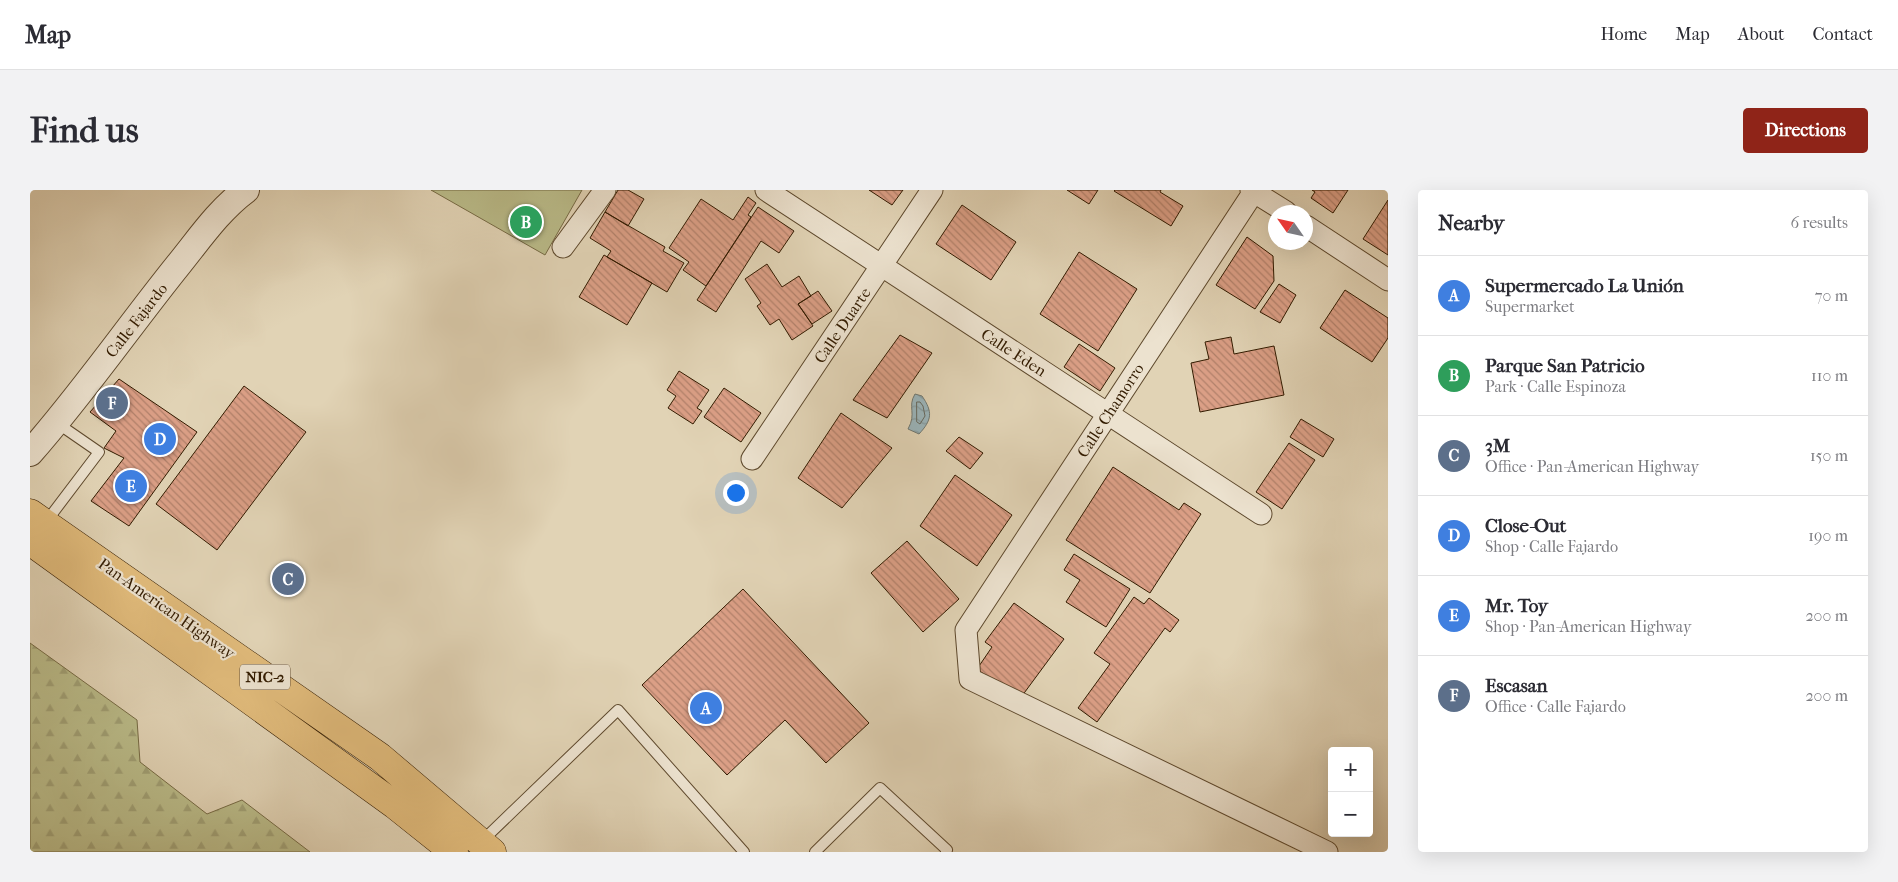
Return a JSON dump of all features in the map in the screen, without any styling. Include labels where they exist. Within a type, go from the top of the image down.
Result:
[{"type":"highway","name":"Pan-American Highway","points":[[35,530],[380,757],[482,849]]},
{"type":"highway","name":"Pan-American Highway","points":[[35,530],[396,805],[454,852]]},
{"type":"street","name":"Calle Fajardo","points":[[30,453],[57,423],[153,296],[229,203],[246,190]]},
{"type":"street","points":[[563,247],[605,190]]},
{"type":"street","name":"Calle Eden","points":[[766,190],[1261,514]]},
{"type":"street","name":"Calle Duarte","points":[[752,460],[932,190]]},
{"type":"street","points":[[1254,191],[1275,205]]},
{"type":"street","name":"Calle Chamorro","points":[[1254,191],[966,630],[970,679],[1327,852]]},
{"type":"street","points":[[1313,231],[1388,280]]},
{"type":"lane","points":[[35,530],[99,452],[57,423]]},
{"type":"lane","points":[[482,849],[618,710],[744,852]]},
{"type":"lane","points":[[815,852],[880,788],[947,850],[946,852]]},
{"type":"green space","points":[[431,190],[582,190],[545,255]]},
{"type":"green space","points":[[30,643],[137,720],[140,762],[207,814],[242,800],[310,852],[30,852]]},
{"type":"water","points":[[915,394],[922,396],[930,416],[919,434],[908,429],[912,419],[912,403]]},
{"type":"building","points":[[618,190],[628,190],[644,199],[628,226],[605,212]]},
{"type":"building","points":[[869,190],[903,190],[892,205]]},
{"type":"building","points":[[1067,190],[1098,190],[1089,204]]},
{"type":"building","points":[[1115,190],[1161,190],[1160,192],[1183,206],[1171,226]]},
{"type":"building","points":[[1312,190],[1348,190],[1333,213],[1311,198],[1315,192]]},
{"type":"building","points":[[748,197],[756,203],[748,215],[751,217],[706,286],[683,270],[689,262],[669,248],[701,199],[733,220]]},
{"type":"building","points":[[1388,200],[1388,255],[1363,239]]},
{"type":"building","points":[[962,205],[1016,242],[991,280],[936,244]]},
{"type":"building","points":[[758,207],[794,231],[779,253],[761,241],[716,312],[697,300]]},
{"type":"building","points":[[605,212],[665,247],[663,251],[684,263],[667,292],[607,257],[611,251],[590,238]]},
{"type":"building","points":[[1247,237],[1273,256],[1274,281],[1255,309],[1216,285]]},
{"type":"building","points":[[1079,252],[1137,289],[1098,351],[1040,314]]},
{"type":"building","points":[[604,255],[652,283],[627,325],[579,297]]},
{"type":"building","points":[[767,264],[782,287],[799,276],[811,296],[798,304],[813,326],[792,340],[779,319],[770,325],[757,306],[761,303],[745,279]]},
{"type":"building","points":[[1279,284],[1296,295],[1280,323],[1260,312]]},
{"type":"building","points":[[1345,290],[1388,318],[1388,338],[1372,362],[1320,328]]},
{"type":"building","points":[[818,291],[832,311],[812,324],[798,304]]},
{"type":"building","points":[[900,335],[932,353],[887,418],[853,400]]},
{"type":"building","points":[[1231,337],[1234,354],[1274,346],[1284,395],[1200,412],[1191,363],[1209,359],[1205,342]]},
{"type":"building","points":[[1079,344],[1115,368],[1100,391],[1064,367]]},
{"type":"building","points":[[679,371],[709,390],[697,408],[702,411],[693,424],[668,408],[676,396],[667,390]]},
{"type":"building","points":[[119,379],[197,432],[129,526],[91,501],[124,458],[104,448],[116,431],[90,412]]},
{"type":"building","points":[[244,386],[306,432],[217,550],[156,504]]},
{"type":"building","points":[[724,388],[761,413],[741,442],[704,417]]},
{"type":"building","points":[[841,413],[892,448],[842,508],[798,478]]},
{"type":"building","points":[[1301,419],[1334,439],[1323,457],[1290,437]]},
{"type":"building","points":[[959,437],[983,453],[970,469],[946,451]]},
{"type":"building","points":[[1289,443],[1315,460],[1282,509],[1256,492]]},
{"type":"building","points":[[1113,467],[1179,510],[1184,503],[1201,514],[1150,593],[1066,540]]},
{"type":"building","points":[[955,475],[1012,515],[977,566],[920,526]]},
{"type":"building","points":[[907,541],[959,599],[923,632],[871,573]]},
{"type":"building","points":[[1074,554],[1130,589],[1106,627],[1066,602],[1080,580],[1064,570]]},
{"type":"building","points":[[743,589],[869,723],[826,763],[785,720],[727,775],[642,685]]},
{"type":"building","points":[[1134,597],[1144,604],[1149,598],[1179,620],[1170,632],[1165,628],[1097,722],[1078,708],[1110,664],[1094,653]]},
{"type":"building","points":[[1014,603],[1064,639],[1019,700],[977,669],[992,647],[985,642]]},
{"type":"place","name":"Parque San Patricio","points":[[526,222]]},
{"type":"place","name":"Escasan","points":[[112,403]]},
{"type":"place","name":"Close-Out","points":[[160,439]]},
{"type":"place","name":"Mr. Toy","points":[[131,486]]},
{"type":"place","name":"3M","points":[[288,579]]},
{"type":"place","name":"Supermercado La Unión","points":[[706,708]]}]
